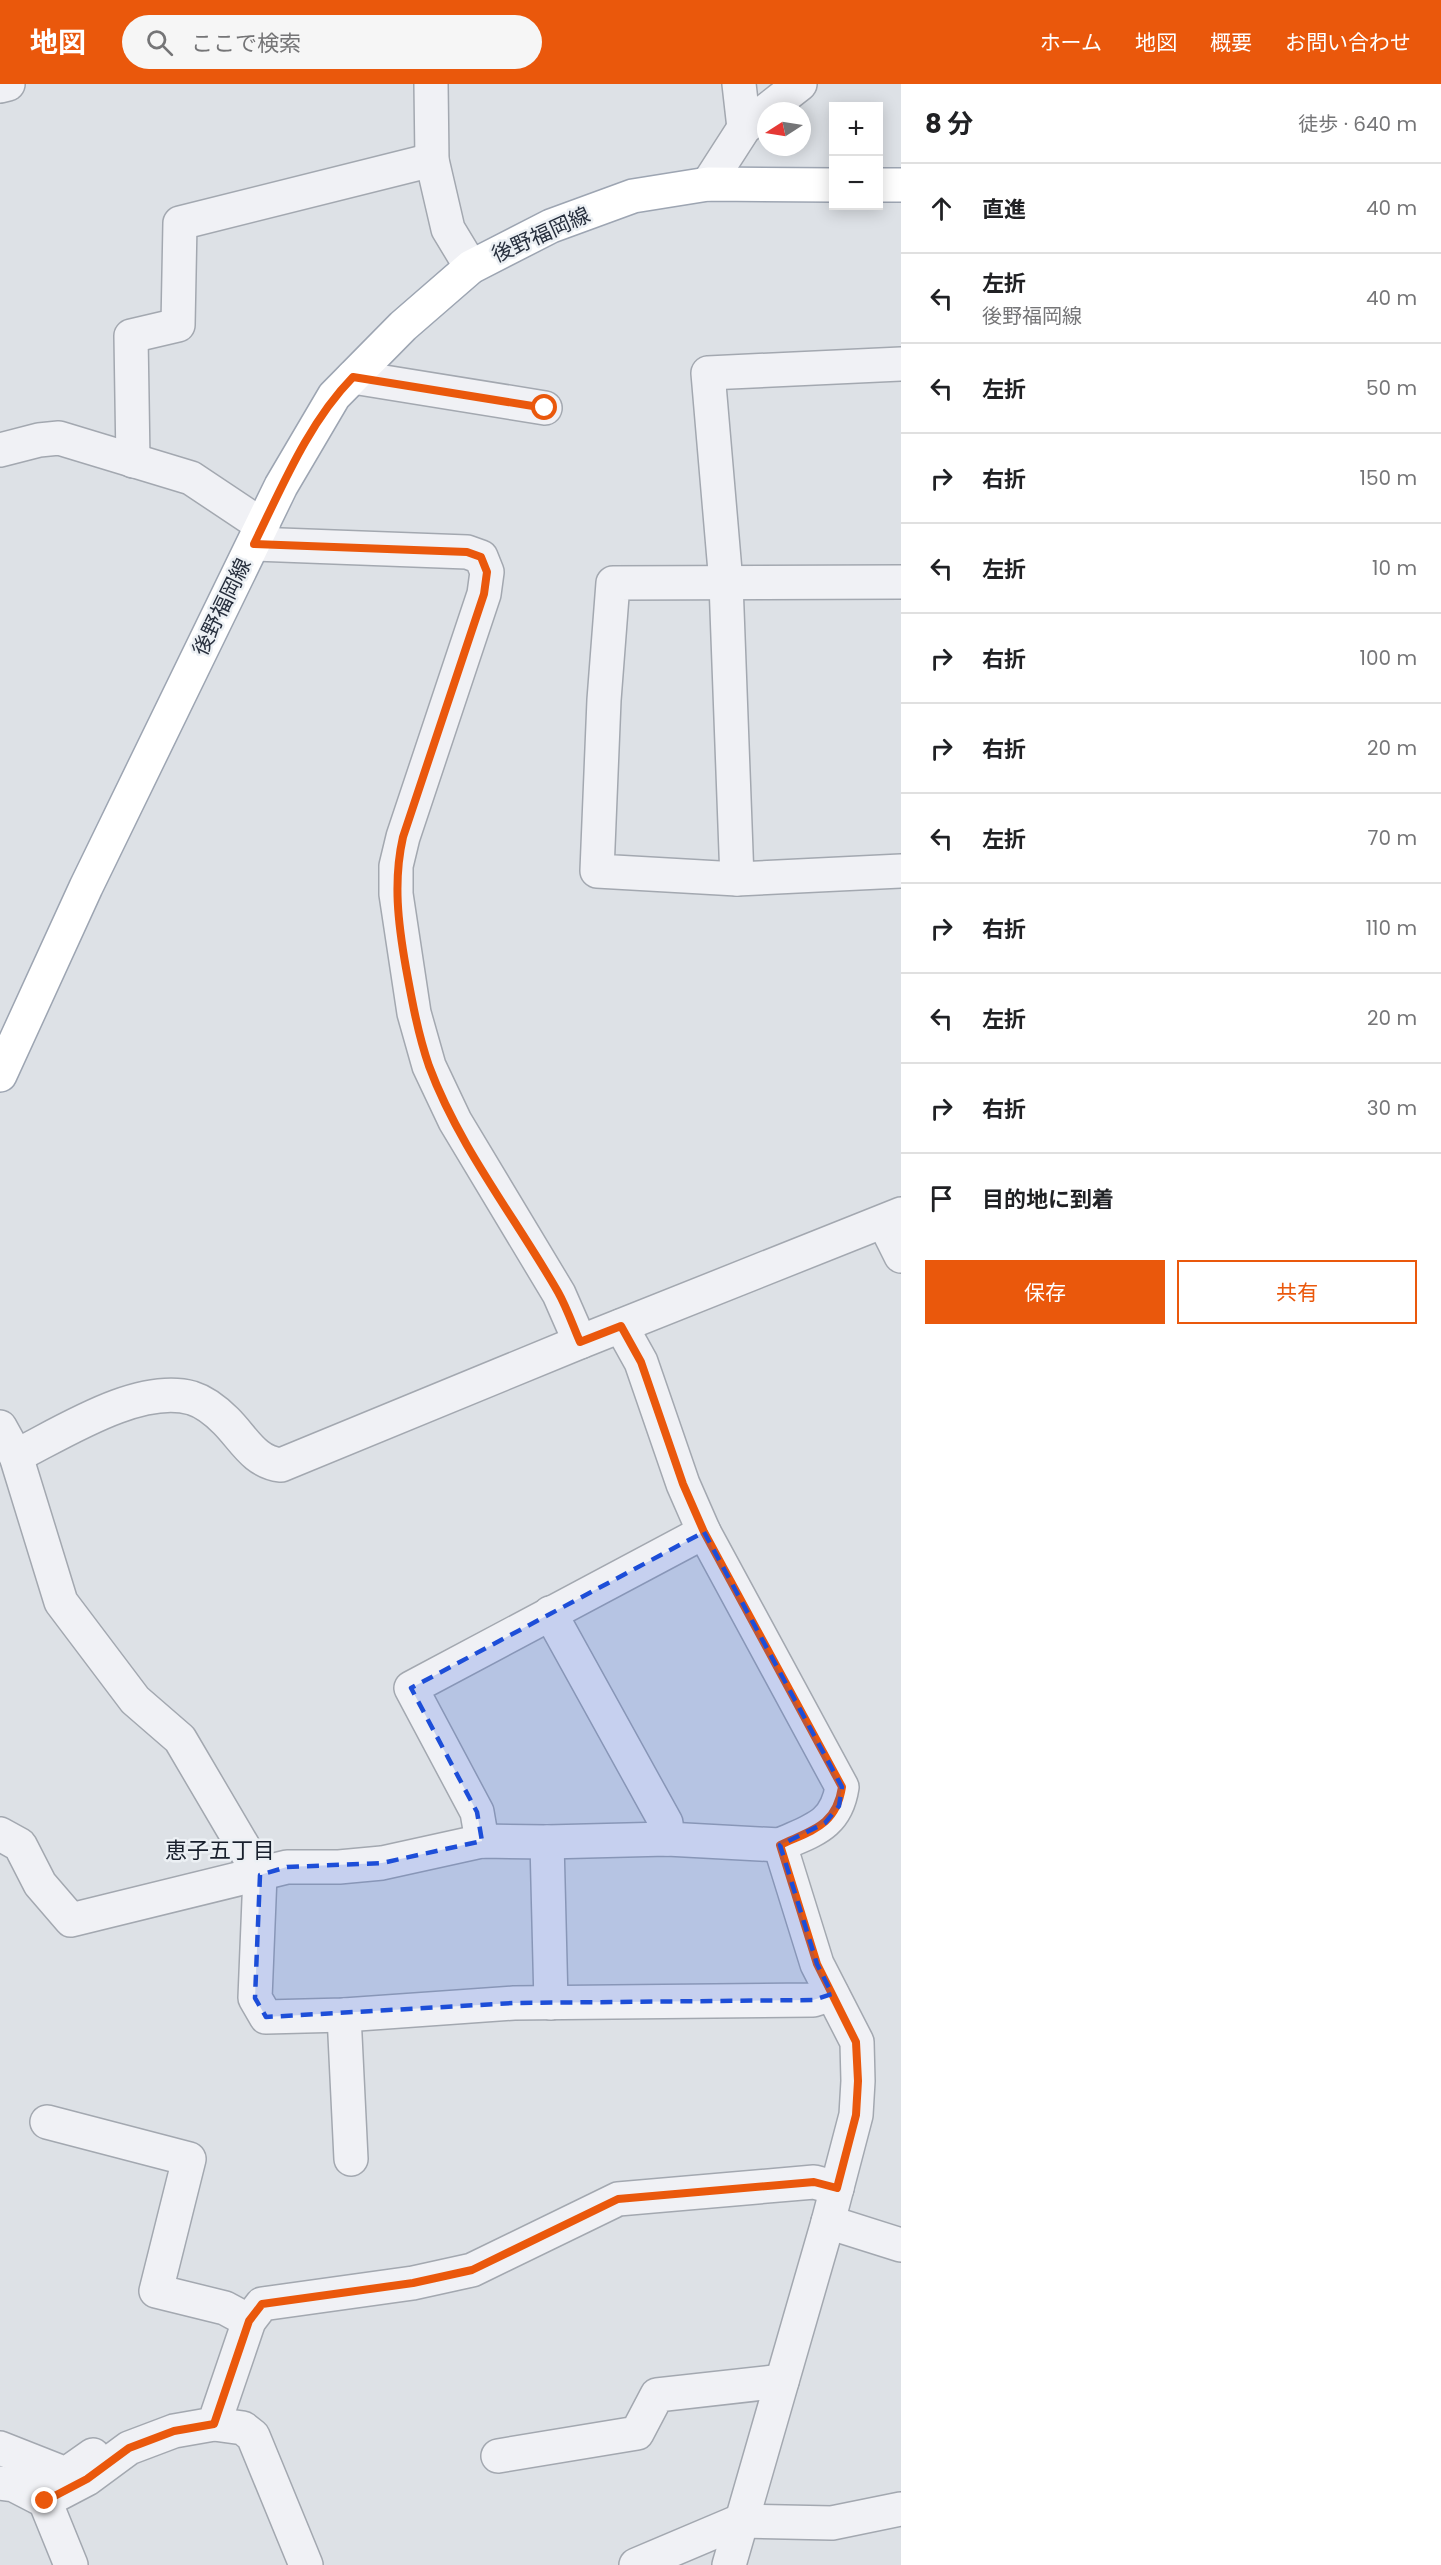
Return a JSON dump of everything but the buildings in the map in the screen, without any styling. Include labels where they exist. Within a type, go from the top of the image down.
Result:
[{"type":"main road","name":"後野福岡線","points":[[0,1075],[86,887],[281,486],[334,396],[403,326],[471,267],[551,226],[633,196],[708,183],[829,185]]},
{"type":"main road","points":[[883,185],[901,185]]},
{"type":"street","points":[[0,86],[8,84]]},
{"type":"street","points":[[431,84],[432,160],[448,229],[471,267]]},
{"type":"street","points":[[739,84],[744,128]]},
{"type":"street","points":[[708,183],[744,128],[800,84]]},
{"type":"street","points":[[133,461],[130,336],[178,325],[180,223],[432,160]]},
{"type":"street","points":[[737,879],[726,583],[708,373],[901,364]]},
{"type":"street","points":[[353,377],[545,408]]},
{"type":"street","points":[[0,450],[39,440],[59,438],[191,478],[258,535],[467,552],[481,557],[487,572],[484,594],[403,837],[396,866],[396,894],[414,1013],[429,1066],[455,1122],[559,1294],[580,1342]]},
{"type":"street","points":[[901,582],[613,583],[604,700],[597,871],[737,879],[901,871]]},
{"type":"street","points":[[16,1456],[113,1409],[150,1397],[170,1396],[193,1398],[214,1409],[266,1464],[281,1465],[580,1342],[893,1218],[901,1256]]},
{"type":"street","points":[[0,1834],[20,1845],[40,1884],[71,1920],[287,1867],[339,1867],[382,1863],[482,1841],[667,1839],[780,1845],[825,1823],[839,1806],[842,1787],[704,1532],[683,1484],[641,1362],[621,1326]]},
{"type":"street","points":[[0,1427],[16,1456],[61,1602],[135,1700],[180,1739],[260,1875],[255,1998],[266,2017],[344,2015],[514,2003],[813,2000],[832,1994]]},
{"type":"street","points":[[482,1841],[477,1812],[411,1688],[704,1532]]},
{"type":"street","points":[[550,1614],[666,1823],[667,1839]]},
{"type":"street","points":[[547,1842],[551,2003]]},
{"type":"street","points":[[729,2565],[828,2222],[856,2115],[858,2081],[856,2042],[817,1964],[780,1845]]},
{"type":"street","points":[[344,2015],[351,2159]]},
{"type":"street","points":[[47,2122],[189,2159],[156,2291],[225,2308],[249,2321]]},
{"type":"street","points":[[216,2418],[249,2321],[262,2304],[413,2283],[472,2270],[618,2199],[814,2182],[837,2188]]},
{"type":"street","points":[[828,2222],[901,2245]]},
{"type":"street","points":[[498,2456],[638,2433],[657,2395],[782,2381]]},
{"type":"street","points":[[45,2501],[87,2479],[129,2448],[216,2418]]},
{"type":"street","points":[[0,2448],[66,2474],[129,2430],[216,2418],[243,2428],[253,2436],[306,2565]]},
{"type":"street","points":[[0,2483],[14,2485],[45,2501],[71,2565]]},
{"type":"street","points":[[636,2565],[740,2521],[832,2523],[901,2509]]},
{"type":"highlighted area","points":[[704,1532],[842,1787],[839,1806],[825,1823],[780,1845],[817,1964],[832,1994],[813,2000],[514,2003],[266,2017],[255,1998],[260,1875],[287,1867],[382,1863],[482,1841],[477,1812],[411,1688]]},
{"type":"district","name":"恵子五丁目","points":[[220,1850]]},
{"type":"route","points":[[45,2501],[87,2479],[129,2448],[174,2431],[214,2424],[249,2321],[262,2304],[413,2283],[472,2270],[618,2199],[814,2182],[837,2188],[856,2115],[858,2081],[856,2042],[817,1964],[780,1845],[825,1823],[839,1806],[842,1787],[704,1532],[683,1484],[641,1362],[621,1326],[580,1342],[559,1294],[504,1207],[455,1122],[429,1066],[414,1013],[402,948],[396,894],[396,866],[403,837],[484,594],[487,572],[481,557],[467,552],[254,544],[281,486],[334,396],[353,377],[545,408]]}]
